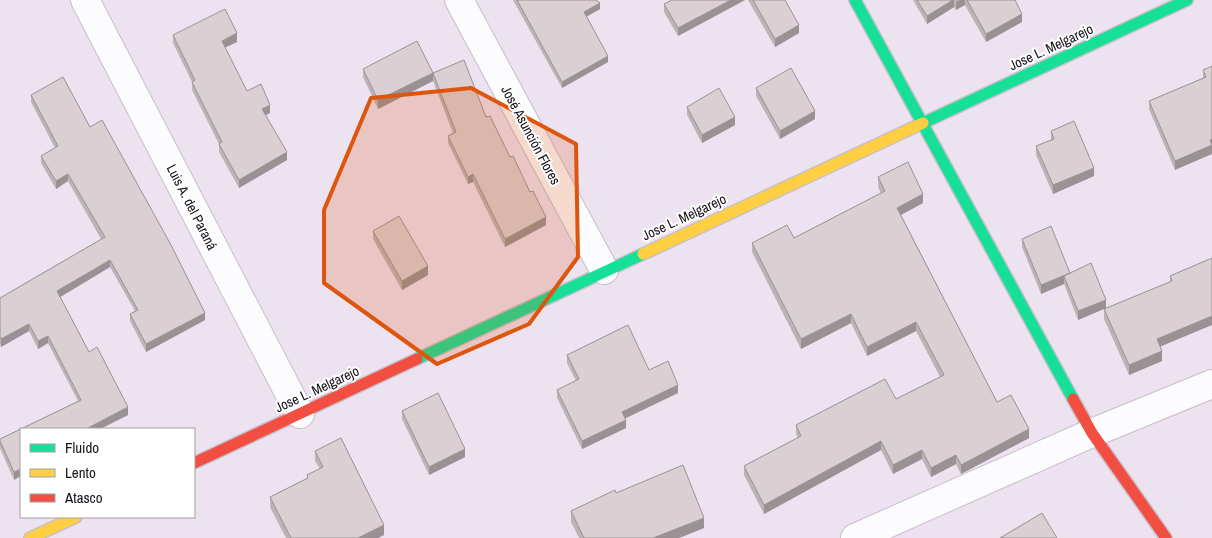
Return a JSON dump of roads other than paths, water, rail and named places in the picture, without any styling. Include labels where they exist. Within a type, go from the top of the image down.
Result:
[{"type":"street","name":"Luis A. del Paraná","points":[[85,0],[300,414]]},
{"type":"street","name":"José Asunción Flores","points":[[459,0],[604,270]]},
{"type":"street","points":[[855,0],[1092,433],[1166,538]]},
{"type":"street","name":"Jose L. Melgarejo","points":[[195,463],[604,270],[1187,0]]},
{"type":"street","points":[[855,538],[1092,433],[1212,384]]},
{"type":"street","points":[[30,538],[74,518]]}]
